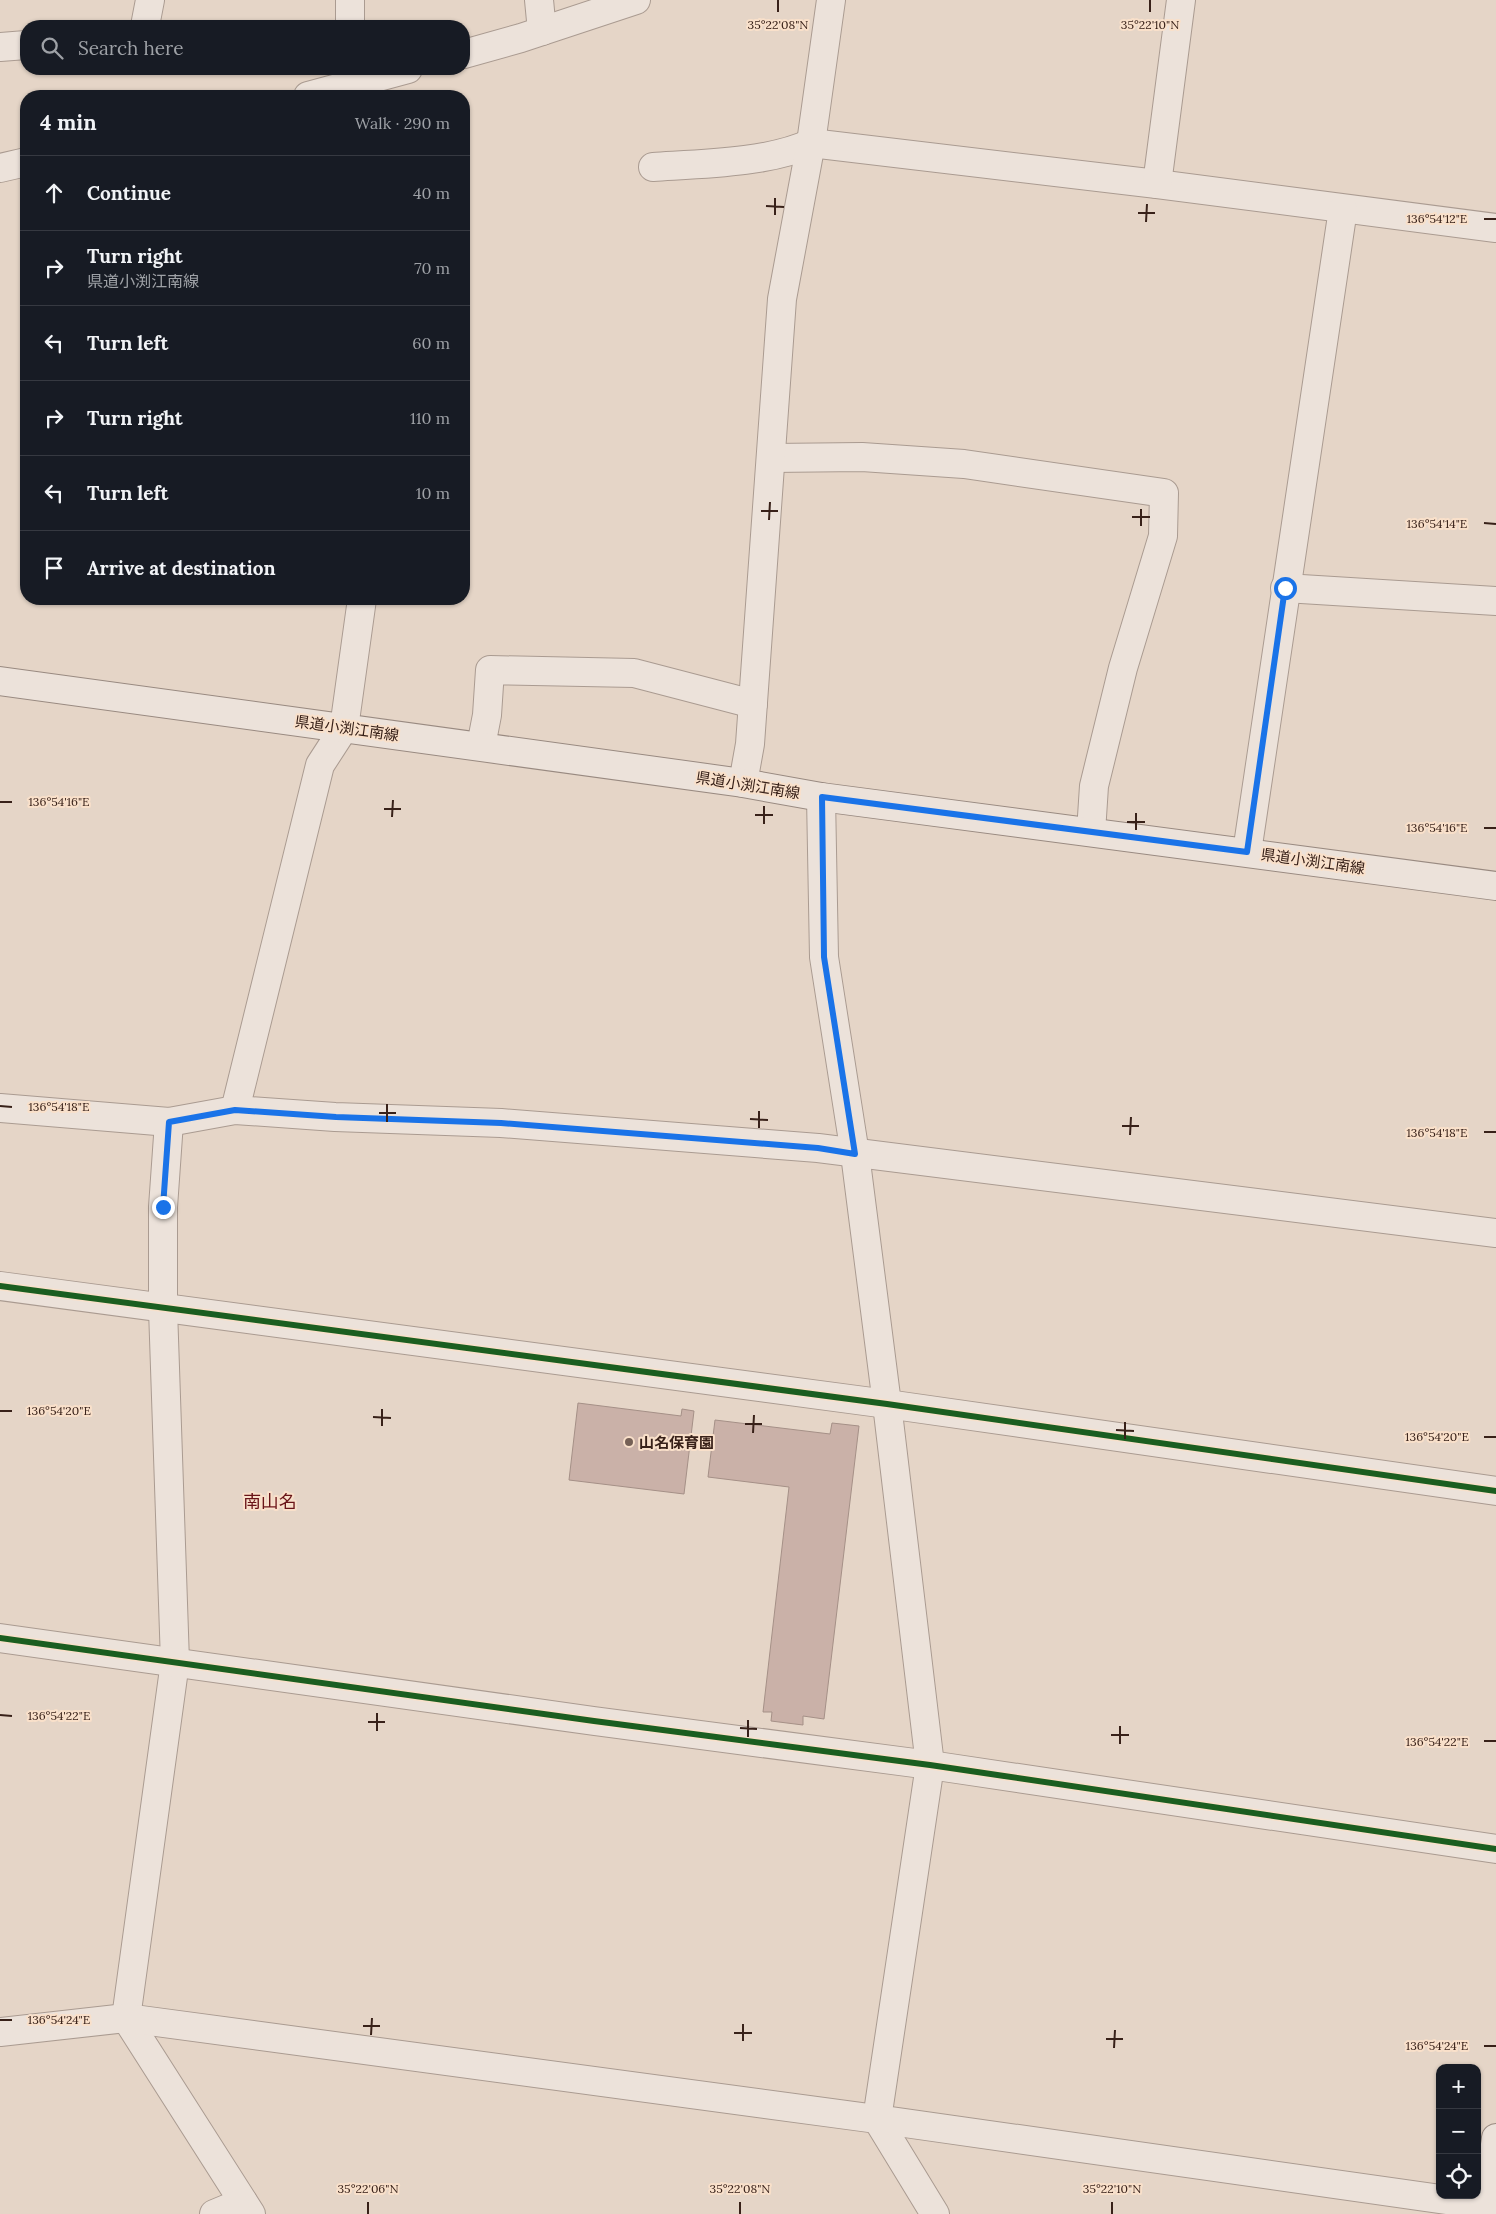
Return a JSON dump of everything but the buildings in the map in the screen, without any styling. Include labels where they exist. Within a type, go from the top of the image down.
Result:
[{"type":"street","points":[[146,20],[150,0]]},
{"type":"street","points":[[350,0],[350,20]]},
{"type":"street","points":[[539,0],[542,31]]},
{"type":"street","points":[[470,52],[636,0]]},
{"type":"street","points":[[744,783],[750,744],[782,299],[811,143],[831,0]]},
{"type":"street","points":[[1157,184],[1181,0]]},
{"type":"street","points":[[0,47],[20,46]]},
{"type":"street","points":[[324,90],[339,84],[380,75]]},
{"type":"street","points":[[653,167],[721,163],[795,150],[811,143],[1157,184],[1496,228]]},
{"type":"street","points":[[0,168],[20,163]]},
{"type":"street","points":[[1247,852],[1343,209]]},
{"type":"street","points":[[771,458],[862,457],[964,464],[1164,493],[1163,536],[1123,668],[1098,768],[1094,786],[1091,832]]},
{"type":"street","points":[[1285,588],[1496,601]]},
{"type":"street","points":[[235,1110],[320,765],[344,728],[361,605]]},
{"type":"street","points":[[481,746],[487,715],[490,670],[634,673],[753,704]]},
{"type":"street","name":"県道小渕江南線","points":[[0,681],[744,783],[822,797],[1496,886]]},
{"type":"street","points":[[822,797],[824,957],[855,1154],[930,1765],[877,2119],[934,2214]]},
{"type":"street","points":[[0,1108],[169,1122],[235,1110],[336,1117],[501,1123],[818,1148],[1496,1234]]},
{"type":"street","points":[[169,1122],[163,1207],[163,1309],[175,1662],[126,2018],[247,2208],[214,2214]]},
{"type":"street","points":[[0,1286],[887,1404],[1496,1491]]},
{"type":"street","points":[[0,1638],[594,1721],[930,1765],[1496,1849]]},
{"type":"street","points":[[0,2032],[126,2018],[877,2119],[1489,2209],[1496,2138]]},
{"type":"cycle path","points":[[0,1286],[887,1404],[1496,1491]]},
{"type":"cycle path","points":[[0,1638],[594,1721],[930,1765],[1496,1849]]},
{"type":"place","name":"山名保育園","points":[[629,1442]]},
{"type":"district","name":"南山名","points":[[270,1501]]},
{"type":"route","points":[[163,1207],[169,1122],[235,1110],[336,1117],[501,1123],[818,1148],[855,1154],[824,957],[822,797],[1247,852],[1285,588]]}]
